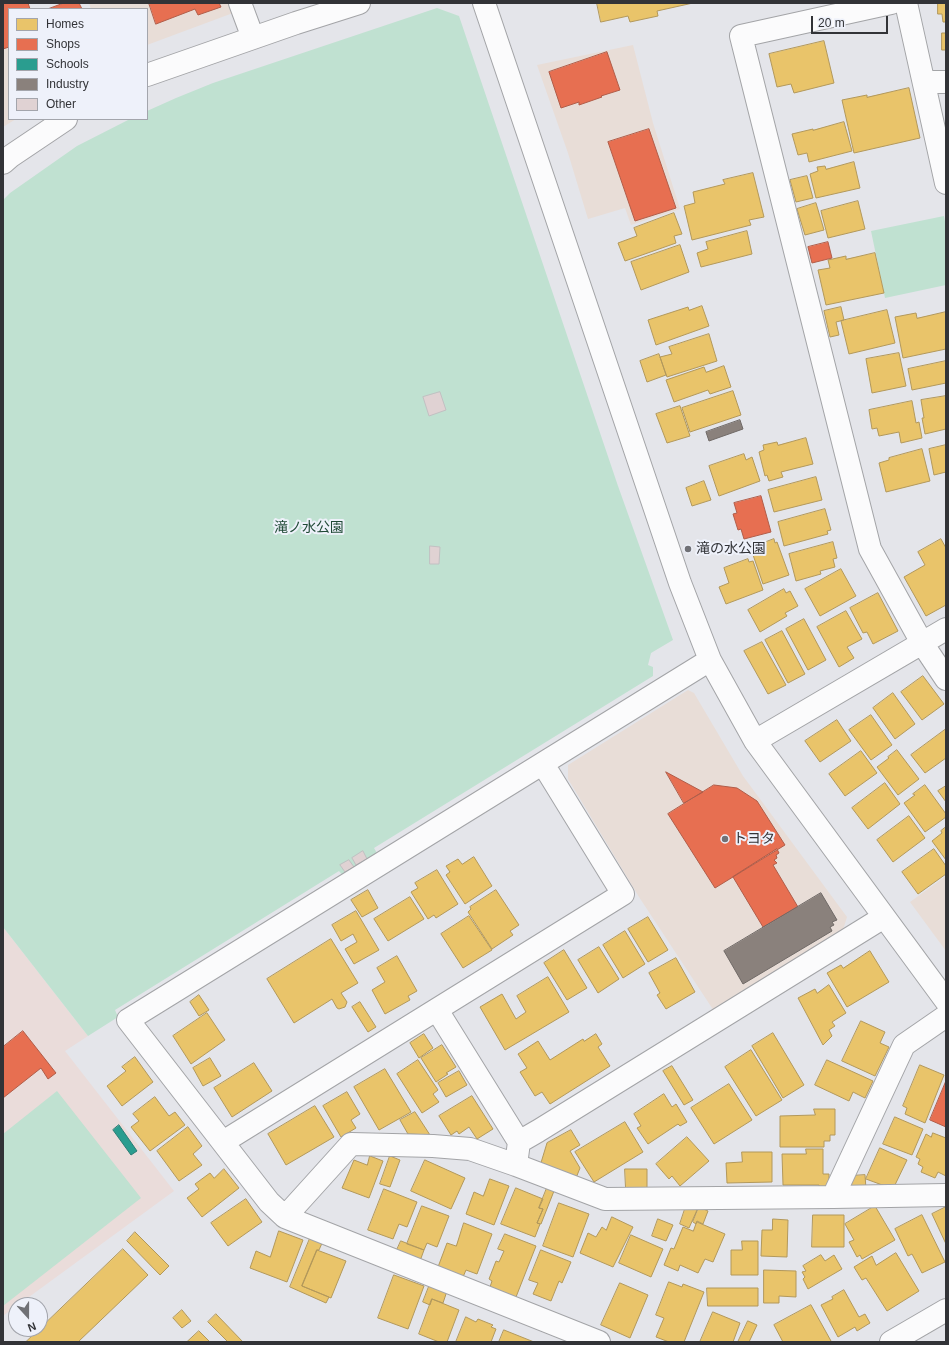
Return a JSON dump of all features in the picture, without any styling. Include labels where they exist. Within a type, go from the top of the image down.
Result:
[{"type":"street","points":[[240,3],[253,38]]},
{"type":"street","points":[[148,75],[359,3]]},
{"type":"street","points":[[484,3],[680,583],[710,660],[755,741],[946,1001]]},
{"type":"street","points":[[891,3],[742,36],[870,549],[922,643],[946,679]]},
{"type":"street","points":[[906,3],[946,183]]},
{"type":"street","points":[[924,82],[946,82]]},
{"type":"street","points":[[3,164],[11,156],[64,120]]},
{"type":"street","points":[[755,741],[946,629]]},
{"type":"street","points":[[599,1342],[285,1217],[269,1202],[128,1020],[710,660]]},
{"type":"street","points":[[223,1142],[623,894],[543,764]]},
{"type":"street","points":[[519,1142],[884,917]]},
{"type":"street","points":[[437,1010],[519,1142],[516,1165]]},
{"type":"street","points":[[833,1198],[904,1045],[946,1016]]},
{"type":"street","points":[[285,1217],[351,1144],[433,1146],[470,1149],[605,1199],[833,1198],[946,1195]]},
{"type":"street","points":[[891,1342],[946,1310]]},
{"type":"shaded area","points":[[3,3],[29,3],[31,8],[8,8],[8,120],[14,120],[3,127]]},
{"type":"shaded area","points":[[89,3],[229,3],[233,13],[148,45],[148,8],[91,8]]},
{"type":"shaded area","points":[[633,45],[653,123],[680,209],[631,225],[625,208],[588,219],[568,153],[537,65]]},
{"type":"shaded area","points":[[688,690],[694,693],[743,776],[847,917],[843,930],[714,1011],[639,897],[568,779],[568,765]]},
{"type":"shaded area","points":[[946,876],[946,951],[910,902]]},
{"type":"shaded area","points":[[3,927],[88,1036],[65,1051],[174,1191],[29,1297],[8,1297],[8,1312],[3,1316]]},
{"type":"green space","name":"滝ノ水公園","points":[[437,8],[459,16],[618,486],[673,640],[651,653],[648,665],[653,667],[653,676],[374,848],[378,855],[343,876],[339,871],[115,1010],[118,1017],[88,1036],[3,927],[3,200],[10,193],[77,146],[128,120],[148,120],[148,111],[213,83]]},
{"type":"green space","points":[[944,216],[946,227],[946,285],[885,298],[871,231]]},
{"type":"green space","points":[[57,1091],[141,1198],[14,1297],[8,1297],[8,1302],[3,1306],[3,1134]]},
{"type":"building: Homes","points":[[597,3],[693,3],[657,11],[658,16],[630,22],[628,16],[601,22]]},
{"type":"building: Homes","points":[[938,3],[946,3],[946,22],[943,22],[942,14],[938,14]]},
{"type":"building: Homes","points":[[942,33],[946,33],[946,50],[942,50]]},
{"type":"building: Homes","points":[[824,41],[834,83],[794,93],[791,84],[777,87],[769,54]]},
{"type":"building: Homes","points":[[909,88],[920,138],[854,153],[842,100],[867,95],[867,97]]},
{"type":"building: Homes","points":[[844,122],[852,151],[809,162],[807,153],[798,155],[792,134]]},
{"type":"building: Homes","points":[[854,162],[860,188],[816,198],[810,174],[818,171],[817,167],[825,166],[826,169]]},
{"type":"building: Homes","points":[[753,173],[764,217],[749,220],[751,225],[692,240],[684,206],[695,203],[693,192],[725,184],[723,180]]},
{"type":"building: Homes","points":[[807,176],[813,198],[796,202],[790,180]]},
{"type":"building: Homes","points":[[858,201],[865,229],[828,238],[821,211]]},
{"type":"building: Homes","points":[[816,203],[824,230],[805,235],[797,209]]},
{"type":"building: Homes","points":[[674,213],[682,234],[674,236],[676,243],[625,261],[618,243],[637,236],[634,228]]},
{"type":"building: Homes","points":[[747,231],[752,254],[701,267],[697,253],[708,249],[706,242]]},
{"type":"building: Homes","points":[[680,245],[689,272],[641,290],[631,262]]},
{"type":"building: Homes","points":[[875,253],[884,293],[826,305],[818,270],[830,268],[828,260],[846,256],[846,259]]},
{"type":"building: Homes","points":[[702,306],[709,326],[656,345],[648,320],[688,307],[689,310]]},
{"type":"building: Homes","points":[[841,307],[844,320],[836,322],[839,335],[830,337],[824,311]]},
{"type":"building: Homes","points":[[887,310],[895,343],[849,354],[841,321]]},
{"type":"building: Homes","points":[[946,312],[946,349],[903,358],[895,317],[916,313],[917,318]]},
{"type":"building: Homes","points":[[709,334],[717,361],[667,377],[660,357],[672,354],[669,347]]},
{"type":"building: Homes","points":[[899,353],[906,386],[872,393],[866,359]]},
{"type":"building: Homes","points":[[659,354],[666,375],[647,382],[640,361]]},
{"type":"building: Homes","points":[[946,361],[946,383],[912,390],[908,369]]},
{"type":"building: Homes","points":[[724,366],[731,387],[710,394],[708,390],[674,402],[666,380],[704,367],[706,372]]},
{"type":"building: Homes","points":[[733,391],[741,415],[690,432],[682,408]]},
{"type":"building: Homes","points":[[946,396],[946,429],[925,434],[921,400]]},
{"type":"building: Homes","points":[[912,401],[916,423],[919,422],[922,438],[901,443],[899,432],[879,436],[877,428],[872,429],[869,410]]},
{"type":"building: Homes","points":[[680,406],[690,436],[667,443],[656,414]]},
{"type":"building: Homes","points":[[806,438],[813,464],[781,472],[783,477],[769,481],[767,475],[765,476],[759,452],[764,450],[763,445],[777,442],[778,445]]},
{"type":"building: Homes","points":[[946,445],[946,472],[934,475],[929,449]]},
{"type":"building: Homes","points":[[922,449],[930,481],[886,492],[879,463],[889,460],[889,458]]},
{"type":"building: Homes","points":[[744,454],[746,460],[752,457],[760,481],[719,496],[709,466]]},
{"type":"building: Homes","points":[[816,477],[822,500],[774,512],[768,490]]},
{"type":"building: Homes","points":[[704,481],[711,500],[692,506],[686,488]]},
{"type":"building: Homes","points":[[825,509],[831,530],[827,531],[828,534],[784,546],[778,522]]},
{"type":"building: Homes","points":[[774,539],[775,543],[777,542],[789,575],[763,584],[751,549],[762,546],[761,544]]},
{"type":"building: Homes","points":[[941,539],[946,548],[946,605],[926,616],[904,577],[925,565],[918,552]]},
{"type":"building: Homes","points":[[833,542],[837,558],[833,559],[835,567],[820,571],[821,574],[796,581],[789,554]]},
{"type":"building: Homes","points":[[748,559],[749,562],[753,561],[763,590],[726,604],[719,587],[729,583],[724,568]]},
{"type":"building: Homes","points":[[841,569],[856,596],[820,616],[805,589]]},
{"type":"building: Homes","points":[[784,589],[786,593],[790,591],[798,606],[785,613],[787,616],[760,632],[748,610]]},
{"type":"building: Homes","points":[[878,593],[898,631],[873,644],[867,632],[863,633],[850,608]]},
{"type":"building: Homes","points":[[846,611],[862,639],[847,647],[854,658],[839,667],[817,627]]},
{"type":"building: Homes","points":[[804,619],[826,660],[808,670],[786,629]]},
{"type":"building: Homes","points":[[782,631],[805,674],[788,683],[765,640]]},
{"type":"building: Homes","points":[[762,642],[786,685],[768,694],[744,651]]},
{"type":"building: Homes","points":[[923,676],[944,704],[922,720],[901,692]]},
{"type":"building: Homes","points":[[893,693],[915,724],[895,739],[873,708]]},
{"type":"building: Homes","points":[[871,715],[892,745],[871,760],[849,730]]},
{"type":"building: Homes","points":[[837,720],[851,741],[820,762],[805,741]]},
{"type":"building: Homes","points":[[946,729],[946,758],[925,773],[911,755]]},
{"type":"building: Homes","points":[[897,750],[919,779],[898,795],[877,767]]},
{"type":"building: Homes","points":[[861,751],[877,773],[845,796],[829,774]]},
{"type":"building: Homes","points":[[885,783],[900,804],[868,829],[852,808]]},
{"type":"building: Homes","points":[[925,785],[946,814],[946,817],[925,832],[904,803]]},
{"type":"building: Homes","points":[[946,786],[946,802],[938,791]]},
{"type":"building: Homes","points":[[909,816],[925,838],[893,862],[877,840]]},
{"type":"building: Homes","points":[[946,827],[946,860],[932,841],[942,833],[941,831]]},
{"type":"building: Homes","points":[[934,849],[946,866],[946,874],[918,894],[902,872]]},
{"type":"building: Homes","points":[[474,857],[492,886],[465,904],[446,875],[450,872],[446,866],[458,859],[462,864]]},
{"type":"building: Homes","points":[[437,870],[458,904],[436,918],[434,915],[428,919],[411,892],[418,888],[415,883]]},
{"type":"building: Homes","points":[[368,890],[378,908],[362,917],[351,900]]},
{"type":"building: Homes","points":[[496,890],[519,925],[510,931],[513,935],[492,949],[468,912],[471,909],[470,907]]},
{"type":"building: Homes","points":[[410,897],[424,919],[388,941],[374,919]]},
{"type":"building: Homes","points":[[356,911],[379,950],[354,964],[345,949],[357,942],[353,934],[341,941],[332,925]]},
{"type":"building: Homes","points":[[469,916],[492,950],[463,968],[441,934]]},
{"type":"building: Homes","points":[[648,917],[668,950],[648,962],[628,929]]},
{"type":"building: Homes","points":[[625,931],[645,964],[623,978],[603,945]]},
{"type":"building: Homes","points":[[331,939],[358,983],[341,993],[347,1002],[345,1007],[339,1009],[337,1008],[332,999],[294,1023],[267,979]]},
{"type":"building: Homes","points":[[599,947],[619,979],[598,993],[578,960]]},
{"type":"building: Homes","points":[[564,950],[587,988],[567,1000],[544,963]]},
{"type":"building: Homes","points":[[870,951],[889,982],[847,1007],[827,973],[841,965],[843,968]]},
{"type":"building: Homes","points":[[397,956],[417,991],[408,996],[410,1000],[385,1014],[372,990],[385,982],[377,968]]},
{"type":"building: Homes","points":[[676,958],[695,992],[666,1009],[657,995],[660,993],[649,973]]},
{"type":"building: Homes","points":[[548,977],[569,1012],[505,1050],[480,1007],[502,994],[516,1019],[526,1012],[517,996]]},
{"type":"building: Homes","points":[[829,985],[846,1013],[832,1022],[835,1026],[829,1030],[832,1036],[823,1045],[798,998],[815,989],[817,993]]},
{"type":"building: Homes","points":[[199,995],[209,1010],[199,1016],[190,1002]]},
{"type":"building: Homes","points":[[360,1002],[376,1027],[368,1032],[352,1007]]},
{"type":"building: Homes","points":[[207,1013],[225,1040],[191,1064],[173,1036]]},
{"type":"building: Homes","points":[[861,1021],[885,1032],[880,1043],[889,1047],[875,1076],[842,1061]]},
{"type":"building: Homes","points":[[773,1033],[804,1085],[783,1098],[752,1046]]},
{"type":"building: Homes","points":[[424,1034],[433,1048],[419,1058],[410,1043]]},
{"type":"building: Homes","points":[[596,1034],[602,1044],[598,1047],[610,1066],[550,1104],[542,1092],[535,1096],[520,1072],[527,1068],[518,1054],[538,1041],[550,1060],[583,1039],[584,1041]]},
{"type":"building: Homes","points":[[442,1045],[456,1067],[436,1082],[421,1058]]},
{"type":"building: Homes","points":[[751,1050],[782,1100],[756,1116],[725,1067]]},
{"type":"building: Homes","points":[[135,1057],[153,1082],[122,1106],[107,1086],[126,1071],[122,1067]]},
{"type":"building: Homes","points":[[210,1058],[221,1076],[203,1086],[193,1068]]},
{"type":"building: Homes","points":[[418,1060],[438,1090],[433,1094],[439,1102],[422,1113],[397,1074]]},
{"type":"building: Homes","points":[[827,1060],[873,1081],[865,1098],[853,1092],[849,1101],[815,1085]]},
{"type":"building: Homes","points":[[254,1063],[272,1091],[232,1117],[214,1088]]},
{"type":"building: Homes","points":[[920,1065],[944,1075],[925,1123],[905,1114],[907,1108],[903,1106]]},
{"type":"building: Homes","points":[[672,1066],[693,1100],[684,1105],[663,1071]]},
{"type":"building: Homes","points":[[385,1069],[411,1112],[379,1130],[354,1087]]},
{"type":"building: Homes","points":[[459,1071],[467,1085],[446,1097],[438,1083]]},
{"type":"building: Homes","points":[[729,1084],[752,1120],[714,1144],[691,1108]]},
{"type":"building: Homes","points":[[347,1092],[360,1114],[351,1120],[356,1128],[341,1137],[323,1106]]},
{"type":"building: Homes","points":[[664,1094],[672,1107],[676,1104],[687,1122],[680,1126],[678,1124],[648,1144],[637,1128],[641,1126],[634,1114]]},
{"type":"building: Homes","points":[[472,1096],[493,1129],[477,1139],[469,1127],[459,1134],[457,1131],[451,1135],[439,1116]]},
{"type":"building: Homes","points":[[155,1097],[169,1116],[175,1112],[185,1125],[150,1151],[131,1127],[139,1121],[133,1114]]},
{"type":"building: Homes","points":[[315,1106],[334,1137],[286,1165],[268,1134]]},
{"type":"building: Homes","points":[[814,1109],[835,1109],[835,1135],[830,1135],[830,1141],[824,1141],[824,1147],[780,1147],[780,1116],[815,1115]]},
{"type":"building: Homes","points":[[415,1112],[430,1135],[408,1134],[400,1120]]},
{"type":"building: Homes","points":[[895,1117],[923,1129],[912,1155],[883,1144]]},
{"type":"building: Homes","points":[[625,1122],[643,1152],[594,1182],[575,1152]]},
{"type":"building: Homes","points":[[188,1127],[202,1146],[193,1154],[202,1165],[179,1181],[157,1151]]},
{"type":"building: Homes","points":[[571,1130],[580,1145],[570,1151],[580,1168],[576,1178],[540,1166],[547,1143]]},
{"type":"building: Homes","points":[[933,1133],[946,1138],[946,1176],[938,1172],[935,1178],[921,1172],[923,1167],[918,1164],[920,1159],[916,1157],[926,1134],[931,1137]]},
{"type":"building: Homes","points":[[687,1137],[709,1161],[680,1186],[672,1176],[669,1179],[656,1164]]},
{"type":"building: Homes","points":[[880,1148],[907,1160],[893,1189],[866,1179]]},
{"type":"building: Homes","points":[[806,1149],[823,1149],[823,1174],[829,1174],[829,1187],[819,1187],[819,1185],[783,1185],[782,1154],[806,1154]]},
{"type":"building: Homes","points":[[742,1152],[772,1152],[772,1182],[727,1183],[726,1163],[742,1162]]},
{"type":"building: Homes","points":[[370,1156],[383,1161],[369,1198],[342,1188],[354,1160],[367,1165]]},
{"type":"building: Homes","points":[[390,1156],[400,1160],[390,1187],[380,1184]]},
{"type":"building: Homes","points":[[425,1160],[465,1178],[451,1209],[411,1191]]},
{"type":"building: Homes","points":[[224,1169],[239,1188],[202,1217],[187,1198],[199,1189],[195,1184],[210,1173],[214,1178]]},
{"type":"building: Homes","points":[[625,1169],[647,1169],[647,1188],[626,1189]]},
{"type":"building: Homes","points":[[865,1175],[866,1189],[852,1190],[851,1176]]},
{"type":"building: Homes","points":[[490,1179],[509,1186],[494,1225],[466,1214],[474,1192],[483,1196]]},
{"type":"building: Homes","points":[[516,1188],[543,1199],[539,1208],[543,1209],[537,1223],[540,1224],[535,1237],[501,1224]]},
{"type":"building: Homes","points":[[547,1188],[554,1191],[541,1224],[537,1223],[543,1209],[539,1208]]},
{"type":"building: Homes","points":[[384,1189],[417,1202],[407,1227],[399,1224],[393,1239],[368,1230]]},
{"type":"building: Homes","points":[[246,1199],[262,1222],[228,1246],[211,1223]]},
{"type":"building: Homes","points":[[559,1203],[589,1214],[573,1257],[543,1246]]},
{"type":"building: Homes","points":[[422,1206],[449,1216],[437,1247],[427,1243],[424,1250],[407,1244]]},
{"type":"building: Homes","points":[[686,1206],[697,1210],[689,1228],[680,1224]]},
{"type":"building: Homes","points":[[875,1206],[895,1240],[862,1259],[860,1255],[857,1257],[849,1242],[854,1240],[845,1224]]},
{"type":"building: Homes","points":[[699,1207],[708,1211],[703,1224],[697,1221],[696,1224],[693,1222]]},
{"type":"building: Homes","points":[[946,1207],[946,1244],[932,1214]]},
{"type":"building: Homes","points":[[813,1215],[844,1215],[844,1247],[812,1247]]},
{"type":"building: Homes","points":[[922,1215],[945,1262],[922,1273],[912,1254],[908,1256],[895,1229]]},
{"type":"building: Homes","points":[[612,1217],[633,1227],[613,1267],[580,1253],[588,1233],[596,1237],[602,1227],[606,1230]]},
{"type":"building: Homes","points":[[658,1219],[673,1225],[666,1241],[652,1236]]},
{"type":"building: Homes","points":[[773,1219],[788,1220],[787,1257],[761,1256],[762,1230],[772,1230]]},
{"type":"building: Homes","points":[[697,1222],[725,1234],[713,1262],[705,1259],[698,1273],[680,1265],[678,1271],[664,1265],[671,1248],[674,1249],[683,1227],[693,1231]]},
{"type":"building: Homes","points":[[464,1223],[492,1234],[477,1274],[466,1270],[463,1277],[438,1267],[447,1243],[456,1246]]},
{"type":"building: Homes","points":[[279,1231],[303,1240],[287,1282],[250,1268],[256,1251],[270,1257]]},
{"type":"building: Homes","points":[[135,1232],[169,1266],[160,1275],[127,1241]]},
{"type":"building: Homes","points":[[505,1234],[536,1246],[516,1297],[490,1287],[492,1281],[489,1279],[496,1261],[499,1262],[504,1251],[498,1249]]},
{"type":"building: Homes","points":[[631,1235],[663,1249],[651,1277],[619,1263]]},
{"type":"building: Homes","points":[[311,1236],[323,1241],[319,1250],[317,1250],[302,1286],[329,1297],[326,1303],[290,1287]]},
{"type":"building: Homes","points":[[401,1241],[424,1250],[420,1261],[396,1252]]},
{"type":"building: Homes","points":[[742,1241],[758,1241],[758,1275],[731,1275],[731,1250],[742,1250]]},
{"type":"building: Homes","points":[[123,1249],[148,1275],[78,1342],[26,1342],[31,1337],[48,1337],[48,1321]]},
{"type":"building: Homes","points":[[317,1250],[346,1261],[331,1298],[302,1286]]},
{"type":"building: Homes","points":[[541,1250],[571,1262],[562,1283],[559,1281],[551,1301],[533,1294],[538,1283],[529,1280]]},
{"type":"building: Homes","points":[[896,1253],[919,1291],[887,1311],[866,1278],[862,1280],[854,1267],[872,1256],[876,1265]]},
{"type":"building: Homes","points":[[821,1255],[825,1261],[834,1255],[842,1269],[808,1289],[803,1279],[805,1277],[802,1272],[806,1271],[803,1266]]},
{"type":"building: Homes","points":[[764,1270],[796,1271],[796,1297],[779,1296],[779,1303],[764,1303]]},
{"type":"building: Homes","points":[[394,1275],[424,1286],[408,1329],[378,1318]]},
{"type":"building: Homes","points":[[669,1282],[682,1287],[683,1284],[704,1292],[684,1342],[669,1342],[656,1337],[664,1318],[656,1315]]},
{"type":"building: Homes","points":[[620,1283],[648,1295],[630,1338],[601,1325]]},
{"type":"building: Homes","points":[[430,1284],[447,1291],[443,1303],[432,1299],[430,1305],[423,1302]]},
{"type":"building: Homes","points":[[707,1288],[758,1288],[758,1306],[708,1306]]},
{"type":"building: Homes","points":[[844,1290],[859,1317],[865,1314],[870,1323],[857,1331],[855,1327],[838,1337],[821,1305],[833,1299],[832,1297]]},
{"type":"building: Homes","points":[[432,1299],[459,1310],[447,1342],[439,1342],[419,1334]]},
{"type":"building: Homes","points":[[811,1305],[831,1341],[783,1342],[774,1325]]},
{"type":"building: Homes","points":[[182,1310],[191,1321],[182,1328],[173,1318]]},
{"type":"building: Homes","points":[[713,1312],[740,1323],[733,1342],[700,1342]]},
{"type":"building: Homes","points":[[216,1314],[243,1342],[228,1342],[208,1322]]},
{"type":"building: Homes","points":[[466,1317],[476,1322],[478,1319],[493,1325],[491,1327],[496,1329],[491,1342],[456,1342]]},
{"type":"building: Homes","points":[[748,1321],[757,1325],[749,1342],[738,1342]]},
{"type":"building: Homes","points":[[504,1330],[534,1342],[499,1342]]},
{"type":"building: Homes","points":[[199,1331],[210,1342],[187,1342]]},
{"type":"building: Shops","points":[[3,3],[28,3],[30,8],[8,8],[8,47],[3,49]]},
{"type":"building: Shops","points":[[64,3],[79,3],[82,8],[51,8]]},
{"type":"building: Shops","points":[[149,3],[219,3],[221,7],[198,15],[195,9],[156,24]]},
{"type":"building: Shops","points":[[607,52],[620,90],[579,105],[579,102],[561,108],[549,72]]},
{"type":"building: Shops","points":[[649,129],[676,208],[635,221],[608,142]]},
{"type":"building: Shops","points":[[828,242],[832,258],[812,263],[808,247]]},
{"type":"building: Shops","points":[[761,496],[771,532],[744,539],[741,529],[738,530],[733,514],[737,513],[734,503]]},
{"type":"building: Shops","points":[[666,772],[703,792],[684,803]]},
{"type":"building: Shops","points":[[714,785],[737,788],[757,801],[785,845],[715,888],[668,814]]},
{"type":"building: Shops","points":[[777,849],[779,853],[776,855],[777,858],[774,860],[777,863],[773,865],[798,907],[763,927],[733,877]]},
{"type":"building: Shops","points":[[23,1031],[56,1073],[48,1079],[41,1068],[3,1098],[3,1047]]},
{"type":"building: Shops","points":[[946,1081],[946,1127],[930,1120]]},
{"type":"building: Schools","points":[[119,1125],[137,1151],[131,1155],[113,1130]]},
{"type":"building: Industry","points":[[740,420],[743,429],[709,441],[706,432]]},
{"type":"building: Industry","points":[[821,893],[837,920],[832,922],[834,925],[830,927],[832,931],[743,984],[724,951]]},
{"type":"building: Other","points":[[440,392],[446,410],[429,416],[423,397]]},
{"type":"building: Other","points":[[430,546],[440,547],[439,564],[430,564]]},
{"type":"building: Other","points":[[363,851],[367,859],[356,865],[352,858]]},
{"type":"building: Other","points":[[349,860],[354,867],[345,872],[340,865]]},
{"type":"place","name":"滝の水公園","points":[[688,549]]},
{"type":"place","name":"トヨタ","points":[[725,839]]}]
